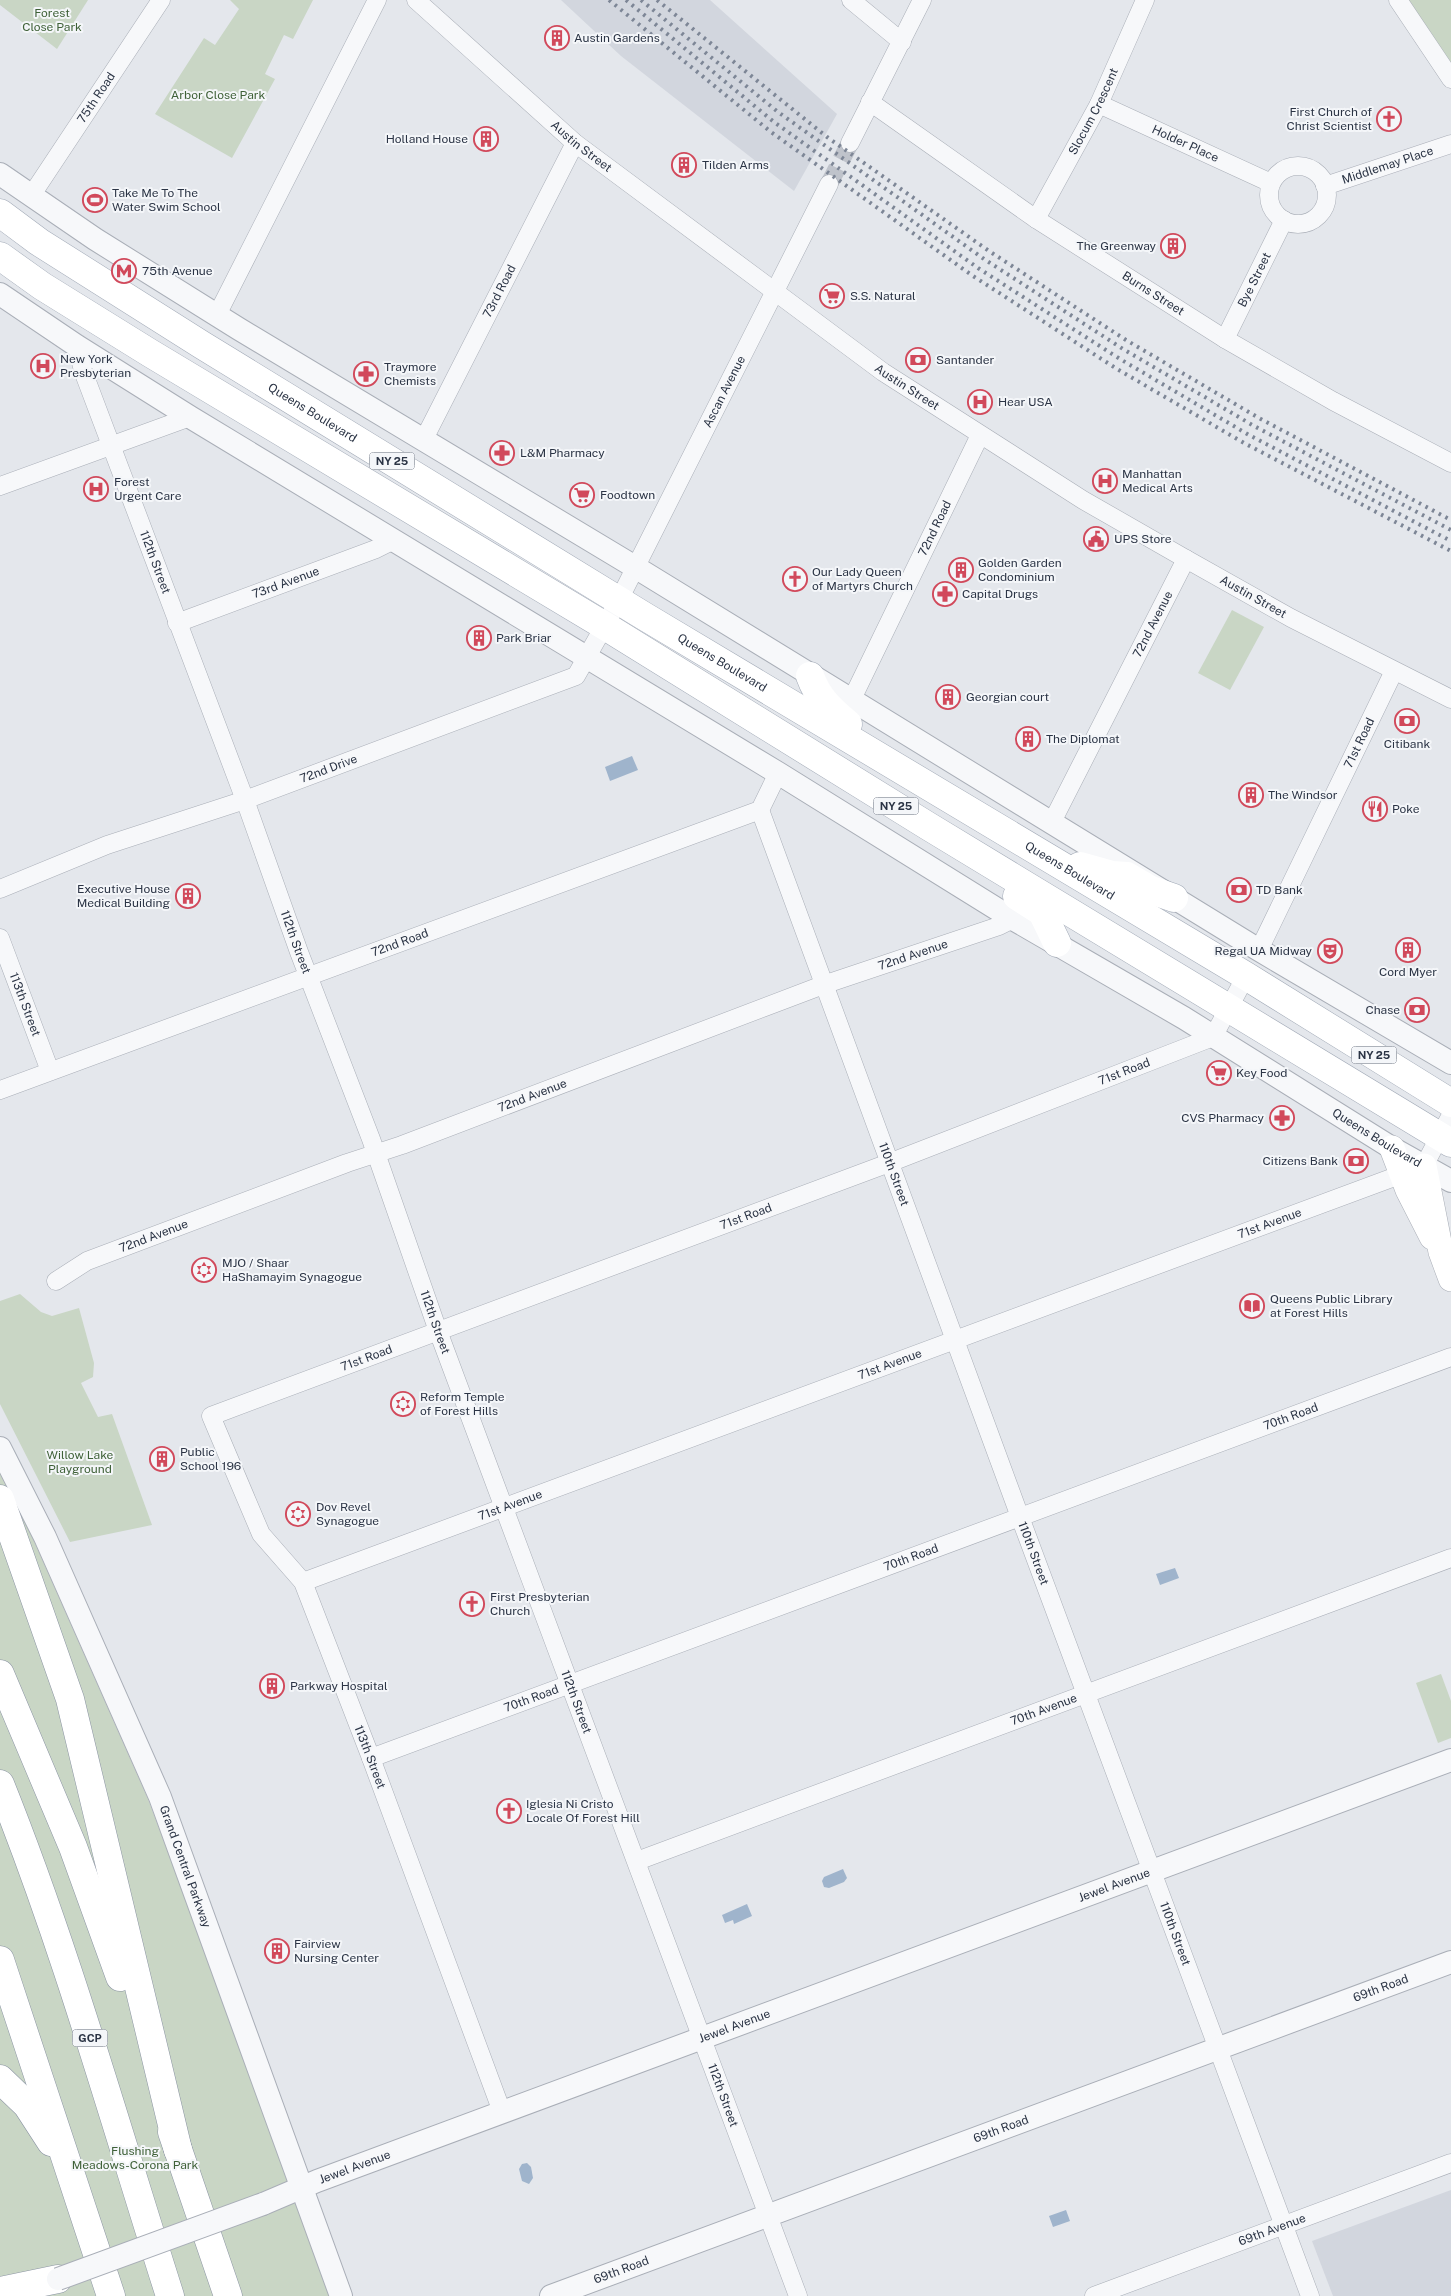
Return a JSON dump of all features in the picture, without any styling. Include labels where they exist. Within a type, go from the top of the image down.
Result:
[{"type":"main road","name":"Queens Boulevard","points":[[0,213],[39,242],[202,345],[619,600],[1246,976],[1451,1103]]},
{"type":"main road","name":"NY 25","points":[[0,256],[42,286],[605,626],[1228,1009],[1447,1132]]},
{"type":"main road","points":[[0,267],[42,286]]},
{"type":"main road","points":[[810,676],[816,693],[826,706],[907,772]]},
{"type":"main road","points":[[928,826],[979,870],[1042,912],[1057,943]]},
{"type":"main road","points":[[1044,854],[1098,872],[1127,876],[1151,890],[1174,898]]},
{"type":"main road","points":[[1392,1148],[1414,1169],[1451,1279]]},
{"type":"main road","points":[[0,1499],[70,1699],[178,2150]]},
{"type":"main road","points":[[0,1674],[51,1794],[93,1902],[228,2296]]},
{"type":"main road","name":"GCP","points":[[0,1784],[32,1866],[70,1976],[170,2296]]},
{"type":"main road","points":[[0,1960],[65,2151],[80,2204],[111,2296]]},
{"type":"main road","points":[[0,2079],[23,2101],[42,2127],[80,2204]]},
{"type":"main road","points":[[0,2291],[58,2279]]},
{"type":"street","name":"75th Road","points":[[32,196],[161,0]]},
{"type":"street","points":[[217,315],[377,0]]},
{"type":"street","name":"Austin Street","points":[[416,0],[575,143],[883,372],[1083,500],[1186,560],[1291,618],[1451,699]]},
{"type":"street","points":[[851,0],[902,42]]},
{"type":"street","points":[[850,143],[922,0]]},
{"type":"street","name":"Slocum Crescent","points":[[1036,219],[1099,104],[1145,0]]},
{"type":"street","points":[[1398,0],[1451,79]]},
{"type":"street","name":"Burns Street","points":[[870,102],[1036,219],[1226,339],[1368,420],[1451,463]]},
{"type":"street","name":"Holder Place","points":[[1099,104],[1271,183]]},
{"type":"street","name":"73rd Road","points":[[423,441],[575,143]]},
{"type":"street","name":"Middlemay Place","points":[[1325,186],[1451,144]]},
{"type":"street","points":[[1299,166],[1311,169],[1320,176],[1325,186],[1326,200],[1321,212],[1311,221],[1297,224],[1284,220],[1276,214],[1270,204],[1271,183],[1278,174],[1288,168],[1299,166]]},
{"type":"street","points":[[0,174],[94,239],[217,315],[423,441],[635,567],[1259,950],[1451,1063]]},
{"type":"street","name":"Ascan Avenue","points":[[619,600],[829,184]]},
{"type":"street","name":"Bye Street","points":[[1226,339],[1284,220]]},
{"type":"street","name":"Queens Boulevard","points":[[0,294],[76,346],[190,417],[587,659],[778,772],[1013,918],[1184,1018],[1392,1148]]},
{"type":"street","name":"112th Street","points":[[76,346],[83,370],[177,623],[246,800],[308,976],[376,1154],[438,1331],[798,2296]]},
{"type":"street","points":[[0,486],[190,417]]},
{"type":"street","name":"72nd Road","points":[[851,701],[980,435]]},
{"type":"street","name":"73rd Avenue","points":[[177,623],[361,555],[394,540]]},
{"type":"street","name":"72nd Avenue","points":[[1052,822],[1186,560]]},
{"type":"street","name":"72nd Drive","points":[[0,889],[107,845],[246,800],[576,676],[619,600]]},
{"type":"street","name":"71st Road","points":[[1259,950],[1394,671]]},
{"type":"street","points":[[760,810],[778,772]]},
{"type":"street","name":"72nd Road","points":[[0,1090],[760,810]]},
{"type":"street","name":"110th Street","points":[[760,810],[954,1340],[1310,2296]]},
{"type":"street","name":"72nd Avenue","points":[[56,1281],[87,1260],[376,1154],[823,985],[999,926],[1013,918]]},
{"type":"street","name":"113th Street","points":[[0,938],[50,1071]]},
{"type":"street","points":[[1213,1037],[1246,976]]},
{"type":"street","name":"71st Road","points":[[211,1416],[889,1163],[1213,1037]]},
{"type":"street","points":[[1414,1169],[1447,1132]]},
{"type":"street","name":"Queens Boulevard","points":[[1414,1169],[1451,1181]]},
{"type":"street","name":"71st Avenue","points":[[302,1582],[1414,1169]]},
{"type":"street","name":"70th Road","points":[[371,1758],[1451,1357]]},
{"type":"street","name":"113th Street","points":[[211,1416],[261,1534],[302,1582],[371,1758],[502,2112]]},
{"type":"street","name":"Grand Central Parkway","points":[[0,1448],[45,1537],[160,1797],[341,2296]]},
{"type":"street","name":"70th Avenue","points":[[637,1861],[1451,1558]]},
{"type":"street","name":"Jewel Avenue","points":[[18,2296],[58,2279],[263,2204],[502,2112],[1451,1760]]},
{"type":"street","name":"69th Road","points":[[551,2296],[1451,1962]]},
{"type":"street","name":"69th Avenue","points":[[1094,2296],[1451,2164]]},
{"type":"shaded area","points":[[561,0],[710,0],[837,114],[794,191],[621,56]]},
{"type":"shaded area","points":[[1451,2190],[1451,2296],[1333,2296],[1312,2241]]},
{"type":"green space","name":"Forest Close Park","points":[[0,0],[88,0],[57,49],[0,5]]},
{"type":"green space","name":"Arbor Close Park","points":[[230,0],[313,0],[293,39],[284,35],[265,74],[275,79],[232,158],[155,114],[204,38],[215,45],[239,9]]},
{"type":"green space","points":[[1409,0],[1451,0],[1451,65]]},
{"type":"green space","points":[[1232,610],[1264,627],[1230,690],[1198,673]]},
{"type":"green space","name":"Willow Lake Playground","points":[[20,1294],[41,1312],[52,1316],[79,1308],[94,1363],[93,1377],[81,1383],[98,1417],[112,1414],[152,1525],[70,1542],[0,1404],[0,1301]]},
{"type":"green space","name":"Flushing Meadows-Corona Park","points":[[0,1472],[14,1503],[19,1507],[148,1799],[285,2166],[329,2296],[0,2296]]},
{"type":"green space","points":[[1441,1674],[1451,1701],[1451,1738],[1438,1743],[1416,1683]]},
{"type":"water","points":[[632,756],[638,770],[610,781],[605,767]]},
{"type":"water","points":[[1175,1568],[1179,1578],[1160,1585],[1156,1574]]},
{"type":"water","points":[[843,1869],[847,1878],[844,1882],[829,1888],[824,1887],[822,1881],[824,1877]]},
{"type":"water","points":[[747,1904],[752,1916],[734,1924],[733,1920],[725,1923],[722,1915]]},
{"type":"water","points":[[527,2163],[531,2167],[533,2178],[529,2184],[522,2181],[519,2169],[522,2164]]},
{"type":"water","points":[[1066,2210],[1070,2221],[1053,2227],[1049,2216]]},
{"type":"tunnel","points":[[829,184],[850,143]]},
{"type":"railway","points":[[609,0],[771,132],[973,276],[1117,369],[1244,443],[1451,551]]},
{"type":"railway","points":[[626,0],[774,122],[978,268],[1120,359],[1249,435],[1451,541]]},
{"type":"railway","points":[[641,0],[778,112],[984,259],[1123,349],[1254,426],[1451,530]]},
{"type":"railway","points":[[657,0],[827,137],[989,251],[1126,340],[1259,418],[1451,520]]},
{"type":"place","name":"Austin Gardens","points":[[557,38]]},
{"type":"place","name":"First Church of Christ Scientist","points":[[1389,119]]},
{"type":"place","name":"Holland House","points":[[486,139]]},
{"type":"place","name":"Tilden Arms","points":[[684,165]]},
{"type":"place","name":"Take Me To The Water Swim School","points":[[95,200]]},
{"type":"place","name":"The Greenway","points":[[1173,246]]},
{"type":"place","name":"75th Avenue","points":[[124,271]]},
{"type":"place","name":"S.S. Natural","points":[[832,296]]},
{"type":"place","name":"Santander","points":[[918,360]]},
{"type":"place","name":"New York Presbyterian","points":[[43,366]]},
{"type":"place","name":"Traymore Chemists","points":[[366,374]]},
{"type":"place","name":"Hear USA","points":[[980,402]]},
{"type":"place","name":"L&M Pharmacy","points":[[502,453]]},
{"type":"place","name":"Manhattan Medical Arts","points":[[1105,481]]},
{"type":"place","name":"Forest Urgent Care","points":[[96,489]]},
{"type":"place","name":"Foodtown","points":[[582,495]]},
{"type":"place","name":"UPS Store","points":[[1096,539]]},
{"type":"place","name":"Golden Garden Condominium","points":[[961,570]]},
{"type":"place","name":"Our Lady Queen of Martyrs Church","points":[[795,579]]},
{"type":"place","name":"Capital Drugs","points":[[945,594]]},
{"type":"place","name":"Park Briar","points":[[479,638]]},
{"type":"place","name":"Georgian court","points":[[948,697]]},
{"type":"place","name":"Citibank","points":[[1407,721]]},
{"type":"place","name":"The Diplomat","points":[[1028,739]]},
{"type":"place","name":"The Windsor","points":[[1251,795]]},
{"type":"place","name":"Poke","points":[[1375,809]]},
{"type":"place","name":"TD Bank","points":[[1239,890]]},
{"type":"place","name":"Executive House Medical Building","points":[[188,896]]},
{"type":"place","name":"Cord Myer","points":[[1408,950]]},
{"type":"place","name":"Regal UA Midway","points":[[1330,951]]},
{"type":"place","name":"Chase","points":[[1417,1010]]},
{"type":"place","name":"Key Food","points":[[1219,1073]]},
{"type":"place","name":"CVS Pharmacy","points":[[1282,1118]]},
{"type":"place","name":"Citizens Bank","points":[[1356,1161]]},
{"type":"place","name":"MJO / Shaar HaShamayim Synagogue","points":[[204,1270]]},
{"type":"place","name":"Queens Public Library at Forest Hills","points":[[1252,1306]]},
{"type":"place","name":"Reform Temple of Forest Hills","points":[[403,1404]]},
{"type":"place","name":"Public School 196","points":[[162,1459]]},
{"type":"place","name":"Dov Revel Synagogue","points":[[298,1514]]},
{"type":"place","name":"First Presbyterian Church","points":[[472,1604]]},
{"type":"place","name":"Parkway Hospital","points":[[272,1686]]},
{"type":"place","name":"Iglesia Ni Cristo Locale Of Forest Hill","points":[[509,1811]]},
{"type":"place","name":"Fairview Nursing Center","points":[[277,1951]]}]
